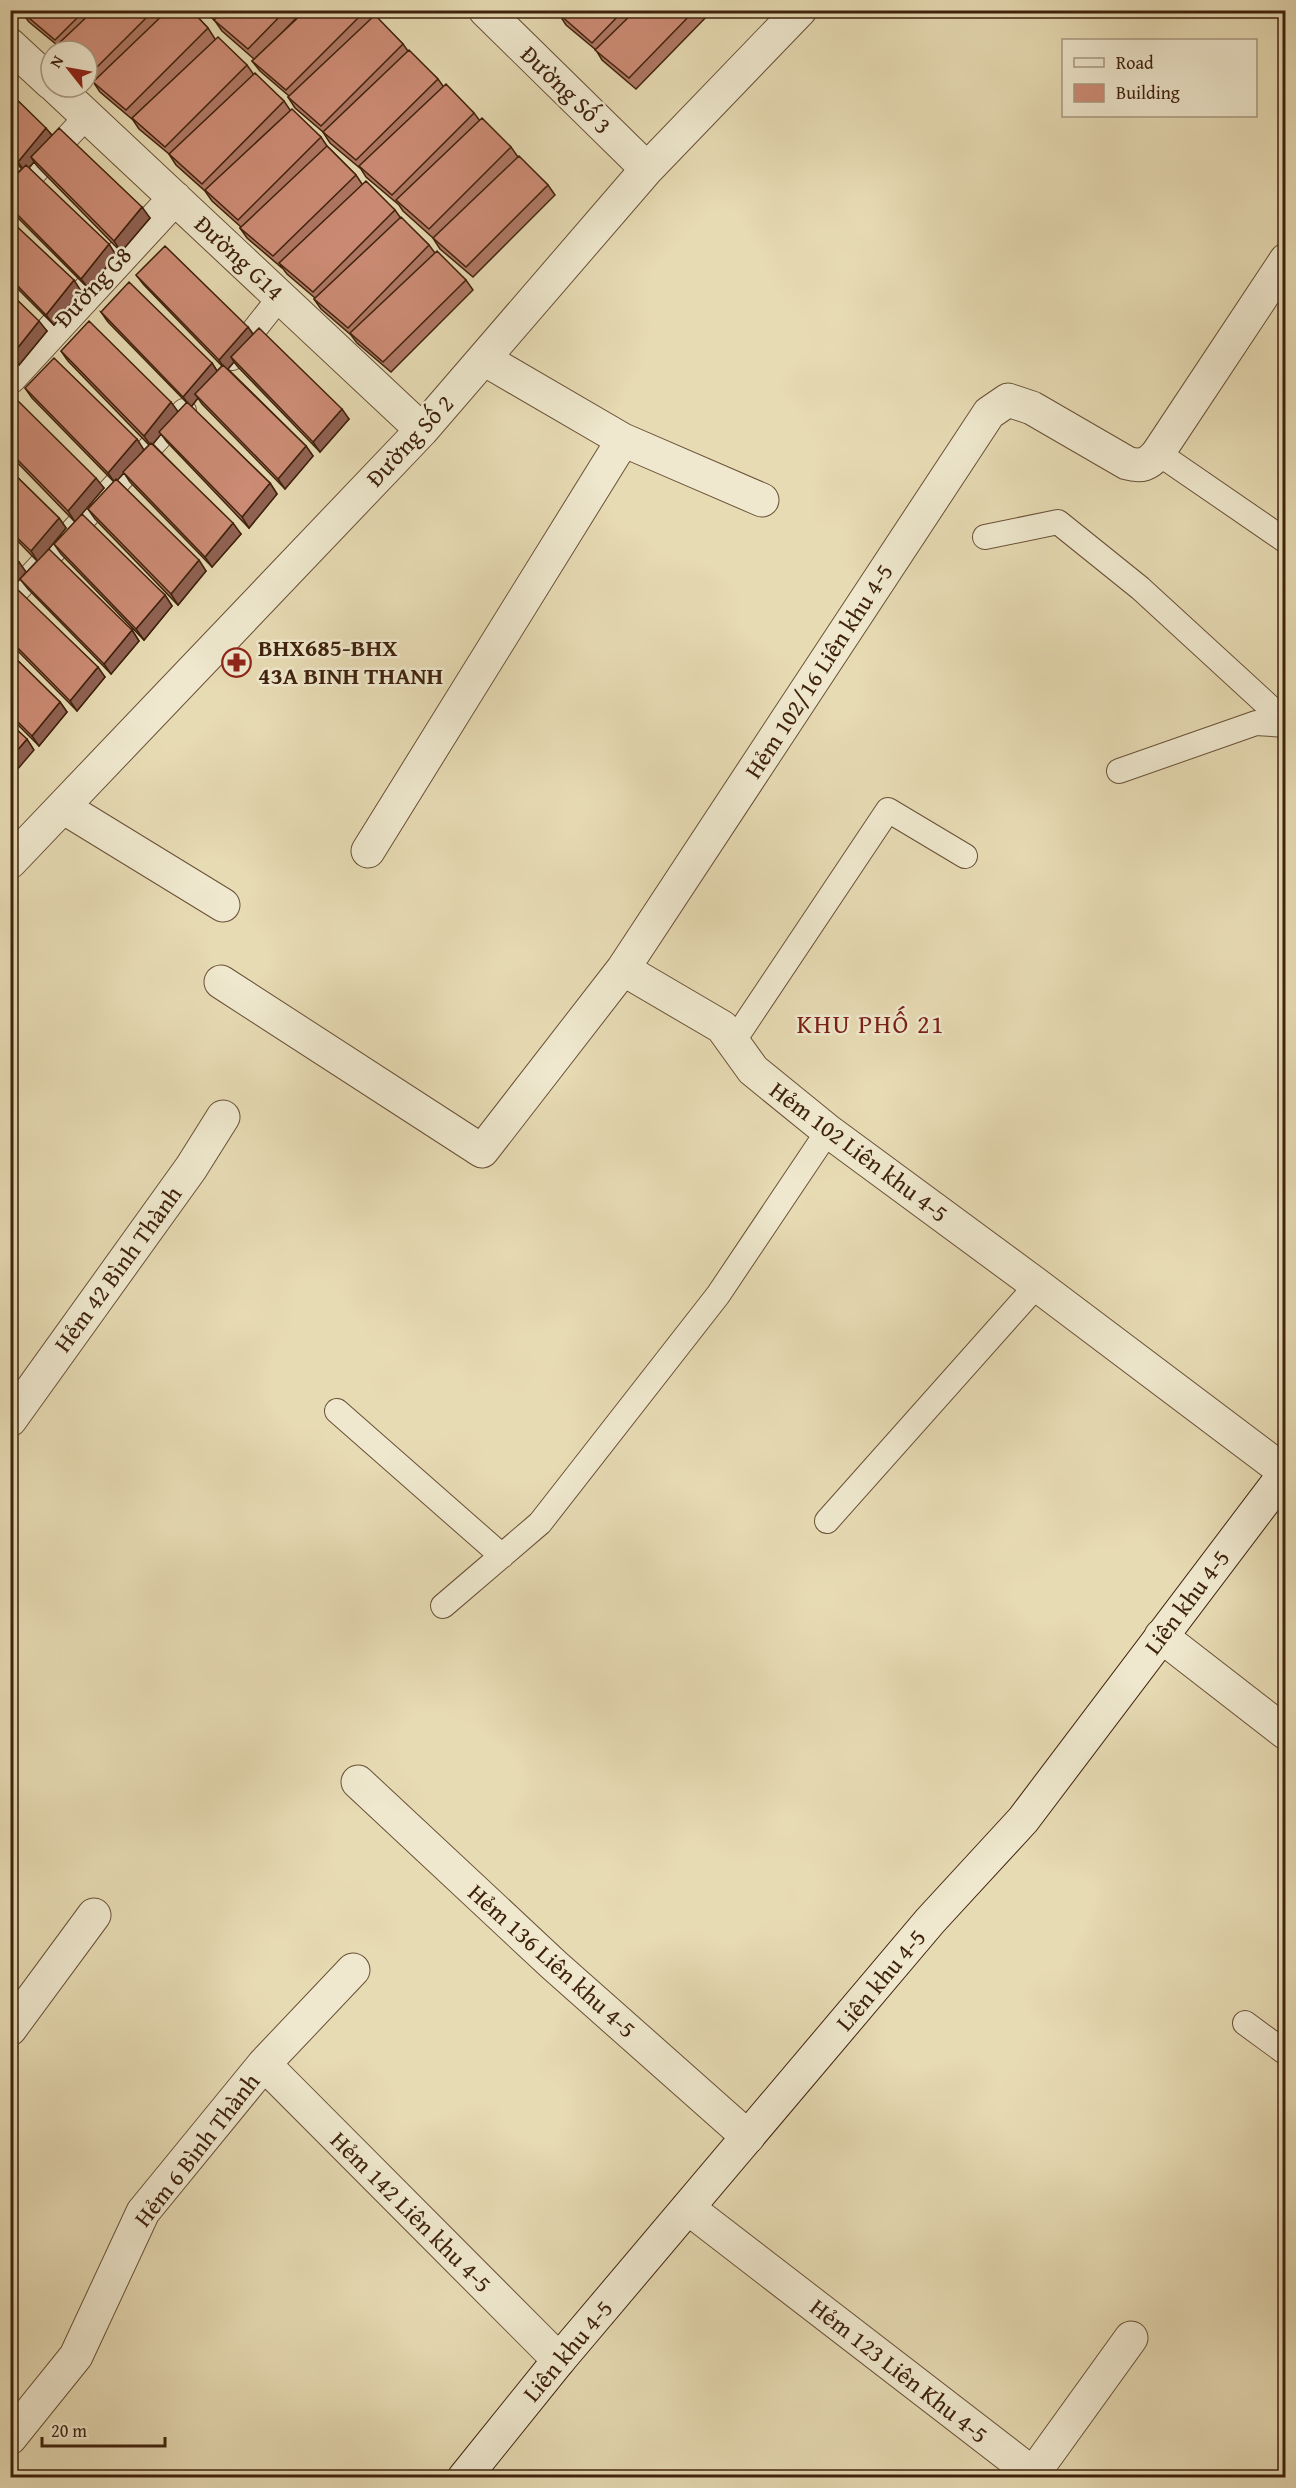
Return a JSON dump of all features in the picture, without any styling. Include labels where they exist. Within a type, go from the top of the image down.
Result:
[{"type":"street","name":"Đường Số 3","points":[[485,10],[647,169]]},
{"type":"street","name":"Đường Số 2","points":[[10,862],[422,429],[647,169],[800,10]]},
{"type":"street","points":[[10,45],[39,72]]},
{"type":"street","name":"Đường G14","points":[[69,99],[422,429]]},
{"type":"street","name":"Đường G8","points":[[10,377],[175,198]]},
{"type":"street","points":[[1158,453],[1286,260]]},
{"type":"street","points":[[484,359],[623,440],[762,500]]},
{"type":"street","name":"Hẻm 102/16 Liên khu 4-5","points":[[623,969],[989,413],[1008,400],[1032,408],[1127,463],[1138,466],[1145,464],[1158,453]]},
{"type":"street","points":[[368,851],[623,440]]},
{"type":"street","points":[[63,807],[223,905]]},
{"type":"street","points":[[221,982],[482,1151],[623,969]]},
{"type":"street","name":"Hẻm 102 Liên khu 4-5","points":[[623,969],[722,1027],[753,1070],[828,1131],[1285,1472]]},
{"type":"street","name":"Hẻm 42 Bình Thành","points":[[10,1420],[191,1168],[224,1117]]},
{"type":"street","name":"Liên khu 4-5","points":[[464,2478],[559,2361],[930,1921],[1023,1820],[1285,1472]]},
{"type":"street","points":[[1161,1636],[1286,1733]]},
{"type":"street","name":"Hẻm 136 Liên khu 4-5","points":[[358,1782],[554,1965],[748,2137]]},
{"type":"street","points":[[10,2029],[94,1915]]},
{"type":"street","name":"Hẻm 6 Bình Thành","points":[[10,2438],[76,2356],[143,2212],[264,2064],[353,1970]]},
{"type":"street","name":"Hẻm 142 Liên khu 4-5","points":[[264,2064],[559,2361]]},
{"type":"street","name":"Hẻm 123 Liên Khu 4-5","points":[[688,2208],[1033,2475],[1131,2338]]},
{"type":"lane","points":[[10,199],[87,116]]},
{"type":"lane","points":[[10,598],[207,386],[280,297]]},
{"type":"lane","points":[[1158,453],[1286,541]]},
{"type":"lane","points":[[985,537],[1058,522],[1140,588],[1286,723]]},
{"type":"lane","points":[[1119,771],[1256,723],[1286,723]]},
{"type":"lane","points":[[733,1042],[888,810],[964,856]]},
{"type":"lane","points":[[443,1606],[540,1523],[718,1295],[828,1131]]},
{"type":"lane","points":[[827,1521],[1037,1285]]},
{"type":"lane","points":[[337,1411],[502,1556]]},
{"type":"lane","points":[[1245,2023],[1286,2054]]},
{"type":"building","points":[[23,10],[85,10],[56,39],[22,12]]},
{"type":"building","points":[[94,10],[154,10],[99,65],[99,39],[63,39]]},
{"type":"building","points":[[168,10],[191,10],[208,28],[126,110],[99,87],[99,76]]},
{"type":"building","points":[[225,10],[286,10],[248,49],[214,20]]},
{"type":"building","points":[[306,10],[366,10],[286,90],[252,61]]},
{"type":"building","points":[[563,10],[624,10],[592,43],[559,14]]},
{"type":"building","points":[[636,10],[695,10],[629,78],[595,50]]},
{"type":"building","points":[[375,15],[403,44],[321,126],[288,97]]},
{"type":"building","points":[[218,37],[247,65],[165,147],[132,118]]},
{"type":"building","points":[[409,50],[438,79],[356,160],[323,132]]},
{"type":"building","points":[[255,73],[284,101],[202,184],[169,154]]},
{"type":"building","points":[[446,84],[474,113],[392,195],[359,166]]},
{"type":"building","points":[[10,93],[46,128],[18,162],[10,154]]},
{"type":"building","points":[[292,109],[321,137],[238,220],[205,190]]},
{"type":"building","points":[[482,118],[511,147],[429,229],[396,200]]},
{"type":"building","points":[[59,128],[142,207],[114,241],[31,157]]},
{"type":"building","points":[[327,146],[356,175],[273,256],[240,228]]},
{"type":"building","points":[[519,156],[548,185],[466,267],[433,238]]},
{"type":"building","points":[[26,165],[109,244],[81,279],[10,207],[10,181]]},
{"type":"building","points":[[366,181],[395,210],[313,292],[279,263]]},
{"type":"building","points":[[401,217],[429,245],[348,328],[314,299]]},
{"type":"building","points":[[10,220],[74,280],[46,315],[10,278]]},
{"type":"building","points":[[165,246],[248,327],[219,360],[136,275]]},
{"type":"building","points":[[437,251],[466,280],[383,362],[350,333]]},
{"type":"building","points":[[129,282],[212,363],[183,397],[101,312]]},
{"type":"building","points":[[10,293],[39,321],[12,355],[10,354]]},
{"type":"building","points":[[89,321],[171,402],[144,436],[61,351]]},
{"type":"building","points":[[259,328],[342,409],[313,442],[231,357]]},
{"type":"building","points":[[54,358],[137,439],[108,473],[25,388]]},
{"type":"building","points":[[223,365],[306,446],[278,479],[195,394]]},
{"type":"building","points":[[14,397],[96,478],[68,511],[10,452],[10,400]]},
{"type":"building","points":[[187,402],[270,483],[242,517],[159,432]]},
{"type":"building","points":[[151,443],[233,523],[205,557],[123,472]]},
{"type":"building","points":[[10,470],[59,518],[31,551],[10,531]]},
{"type":"building","points":[[116,479],[199,560],[171,594],[88,509]]},
{"type":"building","points":[[82,514],[165,595],[136,629],[54,544]]},
{"type":"building","points":[[49,549],[132,630],[104,664],[20,579]]},
{"type":"building","points":[[10,553],[19,562],[10,572]]},
{"type":"building","points":[[15,587],[98,667],[70,701],[10,640],[10,591]]},
{"type":"building","points":[[10,653],[60,702],[32,736],[10,714]]},
{"type":"building","points":[[10,723],[27,739],[10,759]]},
{"type":"place","name":"BHX685-BHX 43A BINH THANH","points":[[237,662]]},
{"type":"district","name":"KHU PHỐ 21","points":[[871,1024]]}]
